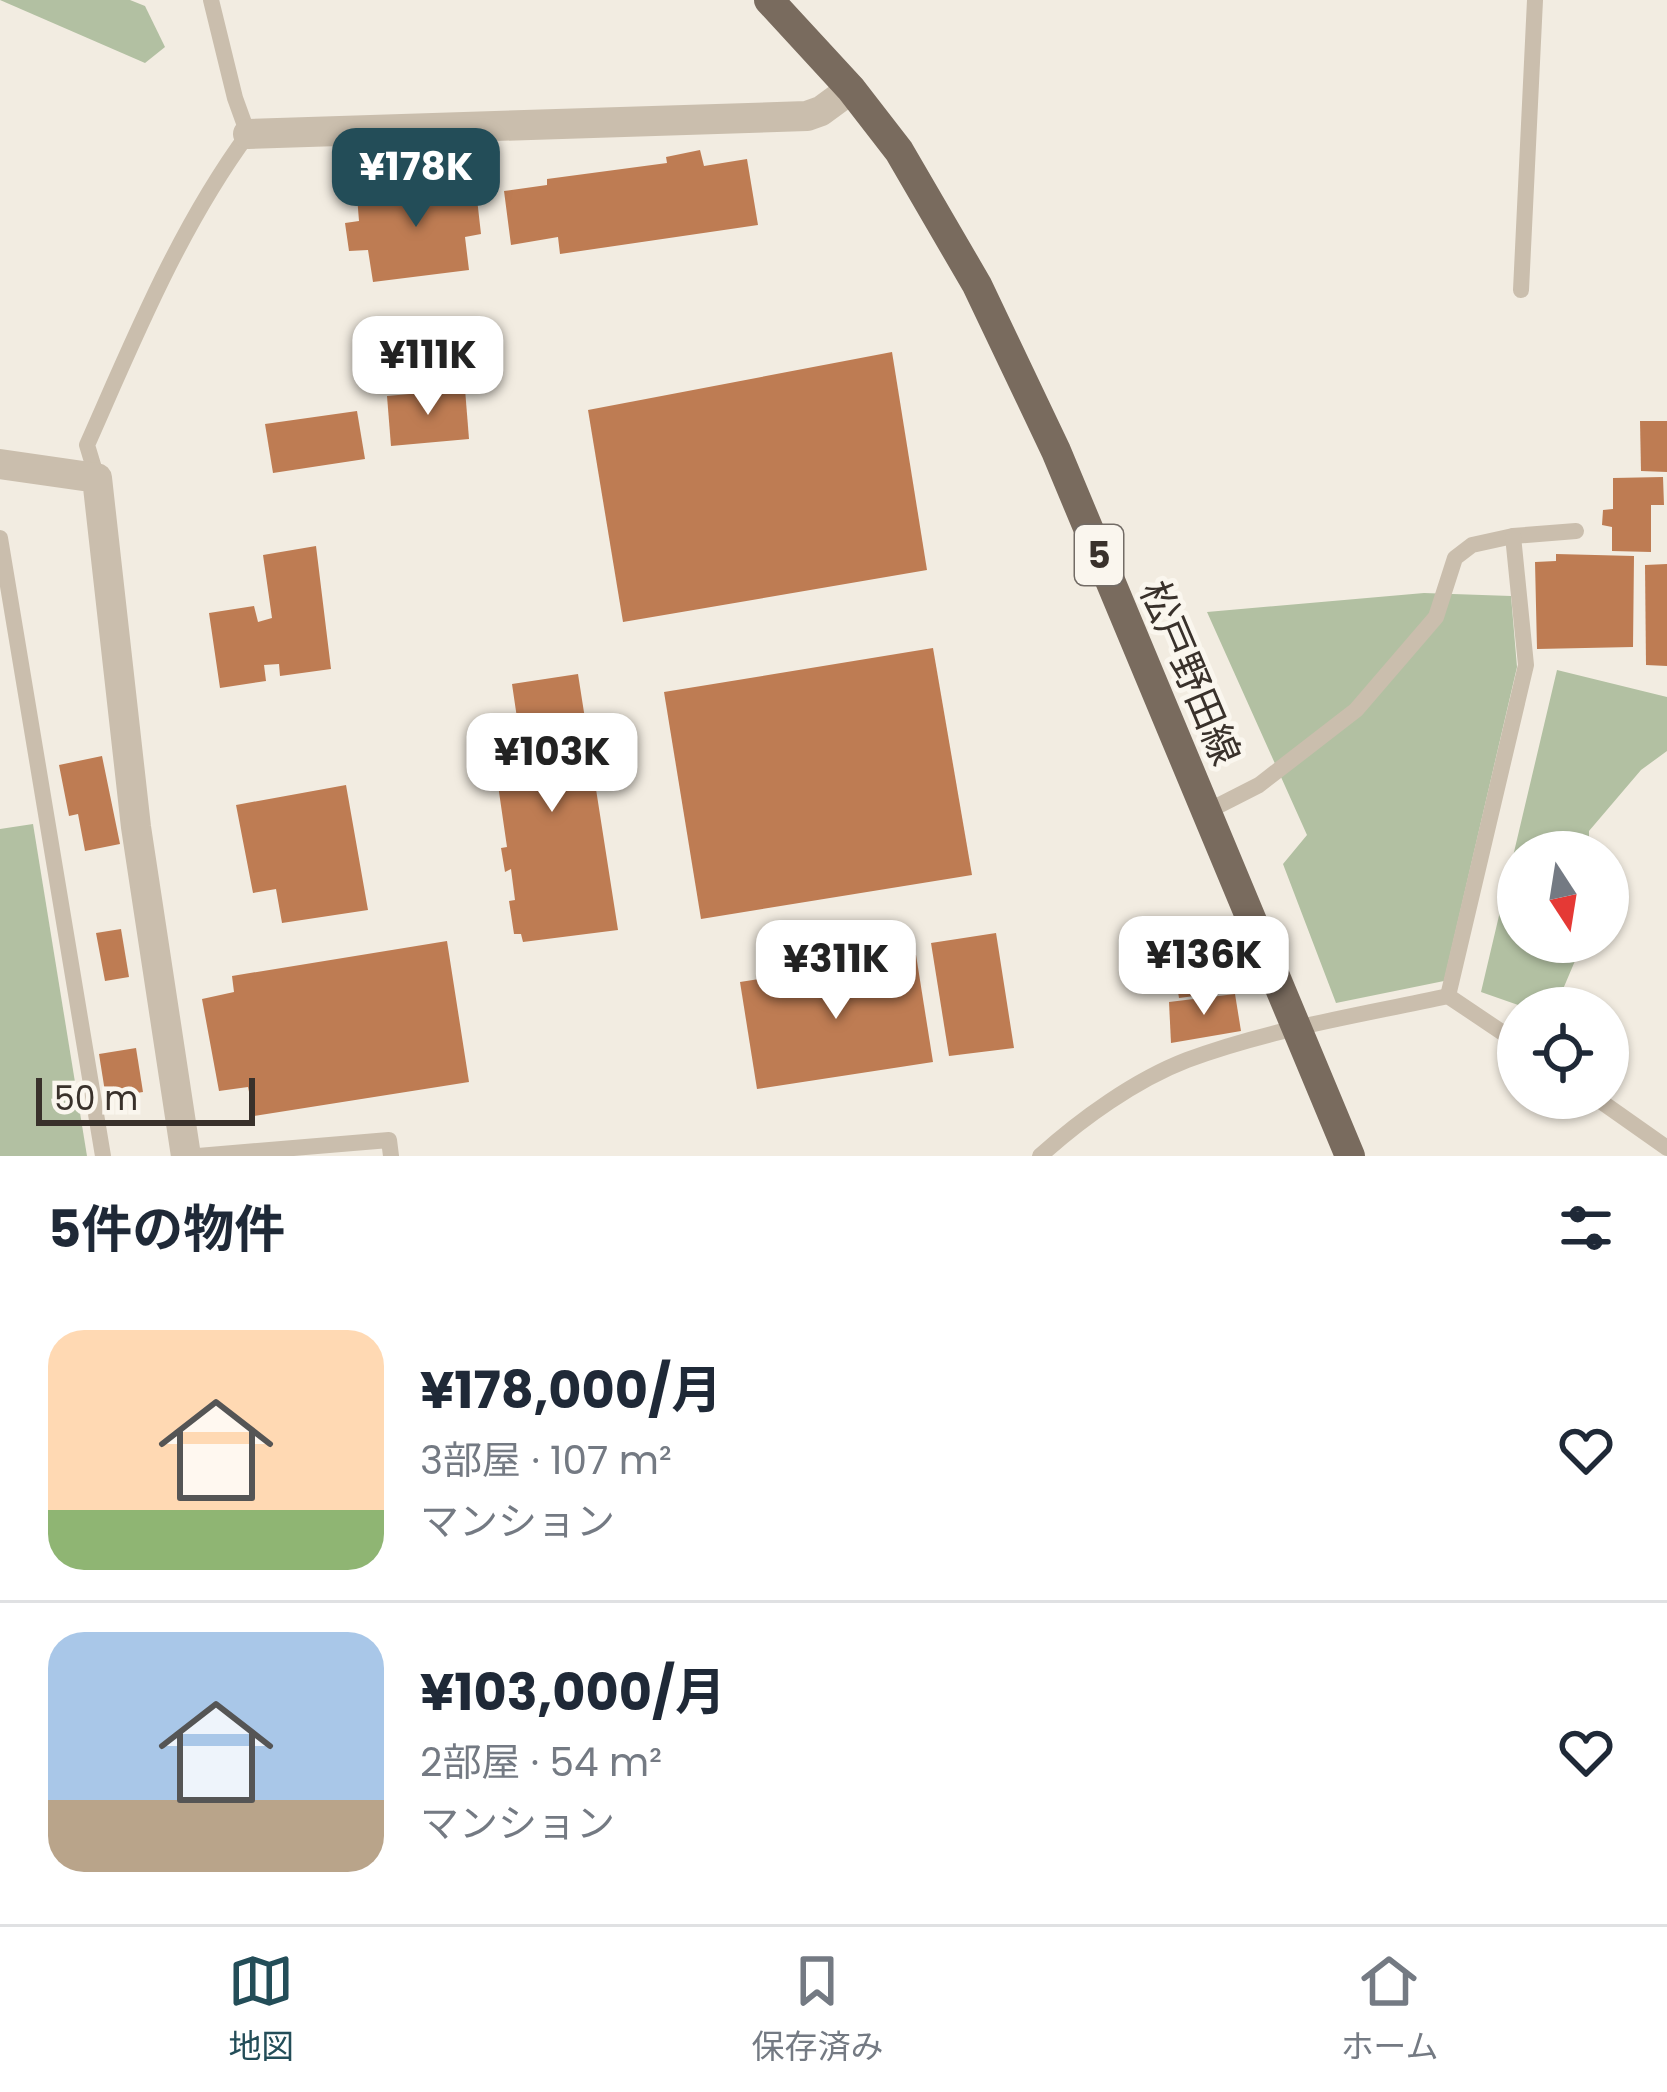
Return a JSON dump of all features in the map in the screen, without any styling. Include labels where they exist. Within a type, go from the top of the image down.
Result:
[{"type":"main road","name":"松戸野田線","points":[[769,0],[851,89],[898,151],[977,285],[1056,451],[1350,1156]]},
{"type":"street","points":[[248,134],[807,116],[851,89]]},
{"type":"street","points":[[0,464],[97,478],[136,827],[186,1155]]},
{"type":"lane","points":[[97,478],[87,445],[153,297],[226,163],[248,134],[211,0]]},
{"type":"lane","points":[[1521,290],[1535,0]]},
{"type":"lane","points":[[1206,812],[1259,785],[1356,710],[1436,617],[1455,558],[1472,545],[1576,531]]},
{"type":"lane","points":[[1448,996],[1526,665],[1513,536]]},
{"type":"lane","points":[[0,538],[103,1156]]},
{"type":"lane","points":[[1040,1156],[1128,1091],[1183,1062],[1296,1029],[1448,996],[1497,1029]]},
{"type":"lane","points":[[1626,1119],[1667,1148]]},
{"type":"lane","points":[[186,1155],[389,1140],[391,1156]]},
{"type":"green space","points":[[0,0],[130,0],[145,6],[165,47],[145,63]]},
{"type":"green space","points":[[1424,593],[1511,596],[1517,667],[1444,981],[1336,1003],[1283,864],[1307,835],[1207,612]]},
{"type":"green space","points":[[1557,670],[1667,697],[1667,751],[1641,770],[1589,831],[1519,831]]},
{"type":"green space","points":[[33,824],[87,1156],[0,1156],[0,829]]},
{"type":"green space","points":[[1497,924],[1497,963],[1574,963],[1564,987],[1497,987],[1497,998],[1481,992]]},
{"type":"building","points":[[700,150],[704,166],[747,159],[758,225],[560,254],[558,237],[511,245],[504,191],[547,185],[547,179],[667,163],[666,157]]},
{"type":"building","points":[[475,181],[481,234],[465,237],[469,270],[373,282],[368,250],[349,251],[345,223],[359,221],[357,196]]},
{"type":"building","points":[[892,352],[927,570],[623,622],[588,410]]},
{"type":"building","points":[[465,389],[469,439],[391,446],[387,396]]},
{"type":"building","points":[[357,411],[365,459],[273,473],[265,424]]},
{"type":"building","points":[[1640,421],[1667,421],[1667,472],[1641,471]]},
{"type":"building","points":[[1663,477],[1664,505],[1651,505],[1651,552],[1612,551],[1612,527],[1602,525],[1603,510],[1613,509],[1613,478]]},
{"type":"building","points":[[316,546],[331,669],[280,676],[279,664],[264,665],[266,681],[220,688],[209,613],[254,606],[258,622],[272,618],[263,555]]},
{"type":"building","points":[[1556,554],[1634,556],[1633,647],[1537,649],[1535,562],[1556,561]]},
{"type":"building","points":[[1667,564],[1667,666],[1646,665],[1645,565]]},
{"type":"building","points":[[933,648],[972,875],[701,919],[664,692]]},
{"type":"building","points":[[578,674],[618,930],[523,942],[521,934],[514,934],[509,901],[515,900],[511,869],[505,872],[501,848],[507,847],[489,723],[517,718],[512,684]]},
{"type":"building","points":[[102,756],[120,844],[85,851],[78,814],[69,816],[59,765]]},
{"type":"building","points":[[346,785],[368,910],[282,923],[276,889],[253,893],[236,805]]},
{"type":"building","points":[[121,929],[129,977],[105,981],[96,933]]},
{"type":"building","points":[[996,933],[1014,1048],[949,1056],[931,943]]},
{"type":"building","points":[[1215,937],[1226,992],[1179,998],[1170,945]]},
{"type":"building","points":[[447,941],[469,1082],[254,1116],[248,1087],[219,1091],[202,999],[234,992],[232,976]]},
{"type":"building","points":[[916,955],[933,1062],[757,1089],[740,982]]},
{"type":"building","points":[[1235,994],[1241,1031],[1171,1043],[1169,1002]]},
{"type":"building","points":[[136,1048],[143,1092],[106,1098],[99,1054]]}]
